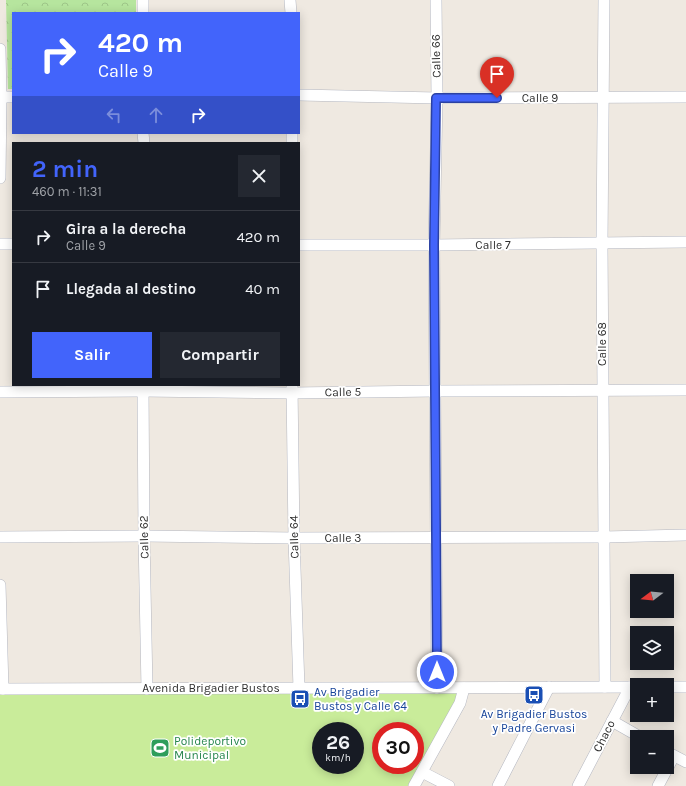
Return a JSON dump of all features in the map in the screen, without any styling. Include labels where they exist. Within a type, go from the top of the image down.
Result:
[{"type":"street","points":[[143,12],[144,0]]},
{"type":"street","points":[[290,0],[291,12]]},
{"type":"street","name":"Calle 66","points":[[436,0],[434,245],[437,688]]},
{"type":"street","name":"Calle 68","points":[[604,0],[602,391],[605,687]]},
{"type":"street","points":[[0,49],[0,178]]},
{"type":"street","name":"Calle 9","points":[[300,95],[436,98],[686,97]]},
{"type":"street","points":[[0,97],[12,97]]},
{"type":"street","name":"Calle 7","points":[[300,245],[602,244],[686,242]]},
{"type":"street","points":[[0,244],[12,244]]},
{"type":"street","name":"Calle 5","points":[[0,392],[143,388],[435,391],[686,390]]},
{"type":"street","name":"Calle 62","points":[[143,388],[147,689]]},
{"type":"street","name":"Calle 64","points":[[292,389],[294,538],[299,688]]},
{"type":"street","name":"Calle 3","points":[[0,537],[144,536],[294,538],[604,537],[686,535]]},
{"type":"street","points":[[0,585],[1,689]]},
{"type":"street","points":[[498,786],[549,687]]},
{"type":"street","name":"Avenida Brigadier Bustos","points":[[1,689],[630,687]]},
{"type":"street","points":[[674,687],[686,687]]},
{"type":"street","points":[[424,768],[460,703],[464,688]]},
{"type":"street","name":"Chaco","points":[[578,786],[612,721],[630,693]]},
{"type":"street","points":[[612,721],[630,731]]},
{"type":"street","points":[[674,756],[686,762]]},
{"type":"street","points":[[424,773],[449,786]]},
{"type":"street","points":[[414,786],[421,774]]},
{"type":"street","points":[[658,786],[663,774]]},
{"type":"green space","points":[[6,0],[136,0],[136,12],[12,12],[12,89],[8,89]]},
{"type":"green space","name":"Polideportivo Municipal","points":[[464,688],[424,763],[424,722],[372,722],[372,774],[418,774],[412,786],[0,786],[0,689]]},
{"type":"place","name":"Av Brigadier Bustos y Padre Gervasi","points":[[534,695]]},
{"type":"place","name":"Av Brigadier Bustos y Calle 64","points":[[300,699]]},
{"type":"place","name":"Polideportivo Municipal","points":[[160,748]]},
{"type":"route","points":[[437,672],[434,245],[436,98],[497,98]]}]
